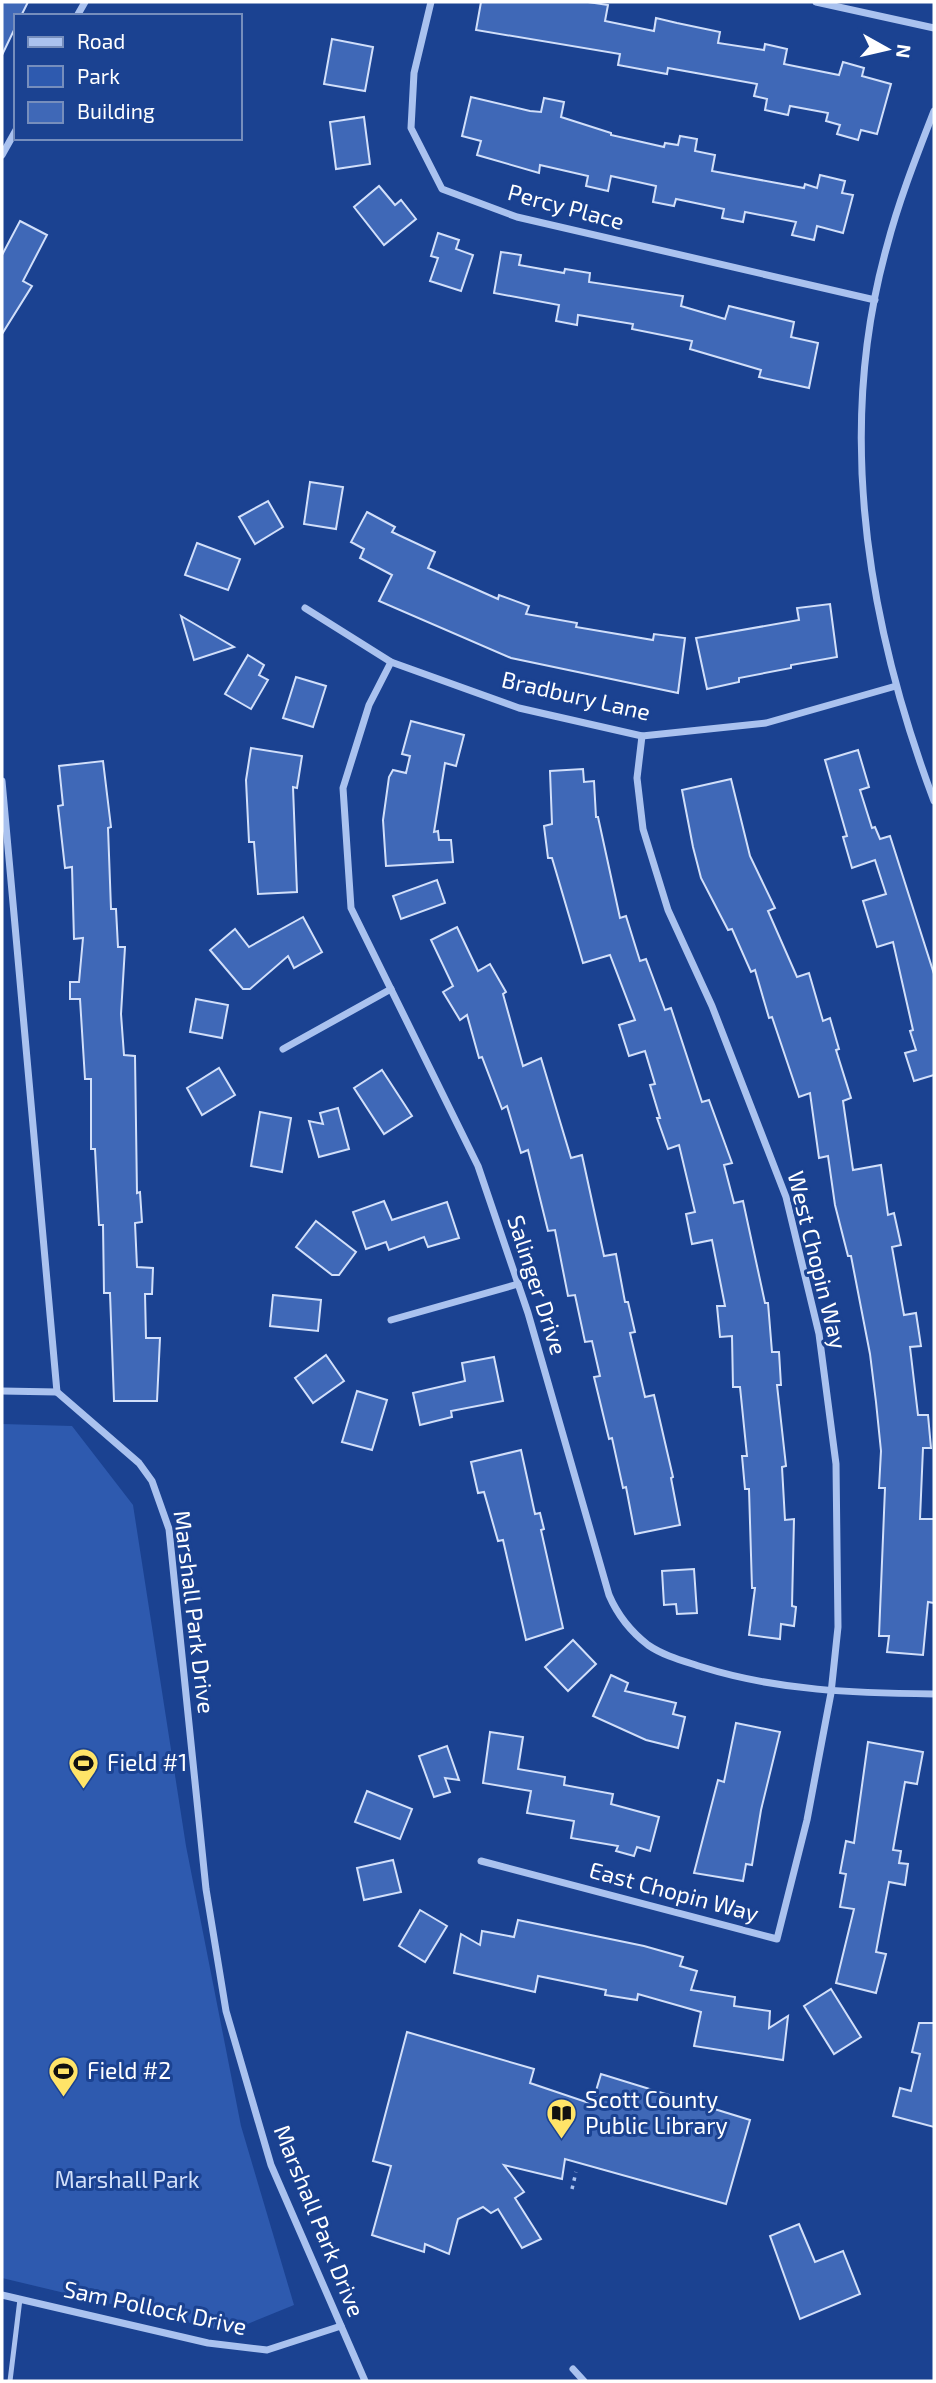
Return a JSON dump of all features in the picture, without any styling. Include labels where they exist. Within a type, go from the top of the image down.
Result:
[{"type":"street","name":"Percy Place","points":[[432,2],[414,74],[411,128],[442,189],[517,217],[875,300]]},
{"type":"street","points":[[816,2],[934,28]]},
{"type":"street","points":[[934,111],[886,247],[875,300],[862,394],[863,507],[879,619],[910,736],[934,802]]},
{"type":"street","points":[[2,155],[14,134]]},
{"type":"street","name":"Bradbury Lane","points":[[305,608],[391,662],[519,708],[642,736],[766,723],[896,686]]},
{"type":"street","name":"Salinger Drive","points":[[391,662],[369,705],[343,788],[351,908],[478,1166],[518,1284],[609,1595],[618,1616],[650,1646],[673,1657],[751,1681],[831,1693],[934,1694]]},
{"type":"street","name":"West Chopin Way","points":[[642,736],[637,778],[643,830],[668,910],[712,1006],[786,1197],[819,1334],[836,1464],[838,1627],[831,1693]]},
{"type":"street","points":[[2,781],[57,1392],[2,1391]]},
{"type":"street","points":[[283,1049],[391,989]]},
{"type":"street","points":[[391,1320],[518,1284]]},
{"type":"street","name":"Marshall Park Drive","points":[[57,1392],[139,1463],[152,1481],[166,1520],[206,1889],[226,2011],[271,2165],[365,2381]]},
{"type":"street","name":"East Chopin Way","points":[[481,1861],[777,1939],[807,1820],[831,1693]]},
{"type":"street","name":"Sam Pollock Drive","points":[[2,2295],[208,2343],[267,2350],[341,2326]]},
{"type":"street","points":[[573,2369],[584,2381]]},
{"type":"lane","points":[[10,2381],[20,2299]]},
{"type":"path","points":[[572,2189],[576,2172]]},
{"type":"green space","name":"Marshall Park","points":[[2,1424],[72,1426],[133,1505],[186,1846],[241,2126],[294,2305],[228,2332],[2,2278]]},
{"type":"building","points":[[2,2],[28,2],[22,14],[14,14],[14,30],[2,55]]},
{"type":"building","points":[[481,2],[588,2],[608,5],[605,21],[654,31],[656,18],[720,32],[718,43],[764,50],[765,44],[787,49],[784,64],[839,75],[843,62],[864,68],[862,76],[891,84],[877,134],[861,130],[858,140],[837,134],[840,125],[826,121],[828,113],[790,106],[788,115],[765,110],[767,99],[754,96],[757,84],[668,68],[667,74],[618,65],[620,54],[476,30]]},
{"type":"building","points":[[332,39],[373,47],[365,91],[324,84]]},
{"type":"building","points":[[471,97],[541,112],[544,98],[564,102],[561,117],[611,135],[664,147],[665,143],[678,145],[680,136],[697,139],[695,151],[715,155],[712,171],[804,188],[805,184],[817,188],[820,175],[845,181],[842,193],[853,195],[843,233],[817,226],[814,240],[792,235],[796,222],[745,212],[743,222],[722,218],[724,209],[676,199],[674,206],[653,202],[656,186],[611,176],[608,191],[586,186],[588,176],[540,165],[539,173],[477,155],[481,141],[462,136]]},
{"type":"building","points":[[364,117],[370,164],[336,169],[330,122]]},
{"type":"building","points":[[379,186],[395,205],[401,200],[416,219],[384,245],[354,207]]},
{"type":"building","points":[[20,221],[47,235],[23,281],[32,286],[2,334],[2,255]]},
{"type":"building","points":[[438,233],[459,240],[456,249],[473,255],[461,291],[430,281],[438,258],[431,256]]},
{"type":"building","points":[[501,252],[521,255],[519,265],[564,273],[565,269],[590,273],[589,282],[683,296],[681,306],[725,319],[729,306],[794,322],[791,337],[818,343],[809,388],[759,377],[761,370],[690,349],[692,341],[632,329],[633,324],[578,315],[577,325],[556,321],[559,305],[494,293]]},
{"type":"building","points":[[310,482],[343,487],[336,529],[304,524]]},
{"type":"building","points":[[268,501],[283,527],[255,544],[239,517]]},
{"type":"building","points":[[367,512],[395,527],[392,532],[435,552],[428,568],[498,599],[499,595],[529,606],[526,614],[577,623],[576,627],[653,640],[654,634],[685,638],[678,693],[511,658],[379,601],[392,575],[360,558],[364,549],[351,542]]},
{"type":"building","points":[[197,543],[240,559],[228,590],[185,575]]},
{"type":"building","points":[[830,604],[837,657],[791,665],[791,668],[739,678],[739,682],[707,689],[696,638],[799,620],[797,608]]},
{"type":"building","points":[[181,616],[234,647],[194,660]]},
{"type":"building","points":[[248,655],[264,665],[259,675],[268,680],[251,709],[225,694]]},
{"type":"building","points":[[296,677],[326,686],[313,727],[283,718]]},
{"type":"building","points":[[411,721],[464,735],[456,766],[445,763],[434,832],[438,831],[439,840],[451,840],[453,862],[386,866],[383,820],[389,777],[393,770],[406,773],[410,756],[402,754]]},
{"type":"building","points":[[251,748],[302,756],[297,788],[293,787],[297,892],[258,894],[254,842],[249,842],[246,780]]},
{"type":"building","points":[[858,750],[869,787],[860,790],[872,828],[875,827],[880,839],[890,836],[934,974],[934,1075],[914,1081],[905,1053],[916,1050],[910,1031],[913,1030],[893,942],[877,947],[863,901],[886,894],[875,860],[852,868],[843,837],[847,836],[825,760]]},
{"type":"building","points":[[103,761],[111,827],[108,828],[111,909],[116,909],[118,947],[125,947],[121,1014],[124,1055],[135,1056],[137,1193],[140,1192],[142,1222],[135,1223],[137,1267],[153,1268],[152,1294],[145,1294],[146,1338],[160,1338],[157,1401],[114,1401],[110,1293],[104,1293],[103,1225],[99,1225],[95,1149],[91,1149],[91,1079],[85,1079],[80,999],[70,999],[70,982],[79,982],[83,938],[74,939],[72,867],[65,868],[58,806],[63,805],[59,766]]},
{"type":"building","points":[[583,769],[584,782],[594,781],[596,817],[620,918],[626,916],[640,961],[646,959],[665,1010],[671,1008],[702,1102],[709,1100],[732,1163],[724,1165],[734,1203],[743,1201],[765,1303],[768,1303],[772,1352],[779,1352],[781,1385],[777,1385],[786,1466],[782,1467],[785,1520],[794,1519],[794,1626],[781,1624],[780,1639],[749,1635],[755,1588],[752,1588],[749,1489],[745,1489],[742,1456],[747,1456],[740,1387],[733,1387],[732,1336],[720,1337],[717,1306],[725,1306],[712,1240],[692,1244],[686,1214],[695,1212],[679,1145],[668,1149],[657,1118],[660,1118],[650,1085],[655,1084],[645,1051],[629,1056],[619,1025],[635,1020],[610,955],[583,963],[552,858],[548,858],[544,826],[552,824],[550,771]]},
{"type":"building","points":[[731,779],[750,856],[775,908],[768,911],[797,977],[809,973],[823,1021],[830,1018],[839,1049],[836,1050],[851,1098],[843,1101],[853,1170],[881,1165],[888,1215],[894,1213],[901,1245],[892,1247],[904,1315],[916,1313],[921,1346],[910,1347],[918,1415],[928,1415],[931,1448],[923,1448],[920,1519],[934,1519],[934,1603],[928,1602],[923,1655],[887,1652],[889,1636],[879,1636],[885,1488],[879,1488],[881,1451],[876,1402],[870,1354],[851,1256],[848,1256],[835,1205],[828,1156],[819,1158],[810,1093],[799,1097],[772,1017],[769,1018],[755,970],[751,972],[732,929],[728,930],[701,878],[693,847],[682,790]]},
{"type":"building","points":[[437,880],[445,903],[401,919],[393,896]]},
{"type":"building","points":[[303,917],[322,952],[294,968],[288,956],[250,989],[243,989],[210,950],[235,929],[249,947]]},
{"type":"building","points":[[457,927],[478,971],[490,964],[506,992],[503,994],[523,1066],[541,1058],[571,1158],[582,1155],[604,1256],[616,1254],[625,1302],[628,1302],[635,1332],[630,1333],[645,1397],[654,1395],[673,1477],[671,1478],[680,1525],[635,1534],[626,1487],[623,1488],[594,1377],[600,1376],[592,1341],[585,1342],[575,1295],[568,1296],[555,1230],[548,1231],[528,1150],[521,1153],[507,1106],[502,1109],[482,1057],[479,1058],[467,1015],[460,1020],[443,992],[453,986],[431,940]]},
{"type":"building","points":[[196,999],[228,1005],[222,1038],[190,1032]]},
{"type":"building","points":[[219,1068],[235,1095],[202,1115],[187,1088]]},
{"type":"building","points":[[382,1070],[412,1116],[384,1134],[354,1088]]},
{"type":"building","points":[[338,1108],[349,1149],[319,1157],[309,1121],[323,1124],[320,1113]]},
{"type":"building","points":[[260,1112],[291,1118],[282,1172],[251,1166]]},
{"type":"building","points":[[384,1201],[392,1220],[447,1202],[459,1238],[428,1247],[424,1237],[389,1250],[386,1242],[366,1249],[353,1212]]},
{"type":"building","points":[[316,1221],[356,1252],[339,1275],[332,1275],[296,1247]]},
{"type":"building","points":[[273,1295],[321,1300],[318,1331],[270,1326]]},
{"type":"building","points":[[326,1355],[344,1381],[313,1403],[295,1378]]},
{"type":"building","points":[[494,1357],[503,1401],[451,1411],[452,1417],[420,1425],[413,1393],[465,1381],[462,1363]]},
{"type":"building","points":[[357,1391],[387,1400],[372,1450],[342,1442]]},
{"type":"building","points":[[521,1450],[535,1514],[540,1513],[544,1529],[541,1530],[563,1628],[526,1640],[503,1540],[498,1541],[484,1492],[478,1493],[471,1462]]},
{"type":"building","points":[[694,1569],[697,1613],[677,1614],[676,1604],[664,1605],[662,1571]]},
{"type":"building","points":[[573,1640],[596,1664],[568,1691],[545,1667]]},
{"type":"building","points":[[611,1675],[628,1683],[625,1691],[676,1703],[673,1714],[685,1717],[678,1748],[646,1740],[593,1716]]},
{"type":"building","points":[[736,1723],[780,1732],[761,1810],[752,1865],[746,1864],[743,1881],[694,1873],[718,1780],[724,1782]]},
{"type":"building","points":[[490,1732],[523,1737],[518,1769],[565,1777],[564,1785],[613,1794],[611,1804],[659,1817],[650,1851],[637,1847],[634,1856],[616,1851],[618,1846],[571,1838],[574,1821],[527,1813],[531,1791],[483,1783]]},
{"type":"building","points":[[868,1742],[923,1752],[917,1784],[905,1782],[893,1850],[901,1851],[899,1863],[908,1864],[905,1885],[889,1882],[876,1952],[886,1954],[876,1993],[836,1983],[854,1909],[840,1907],[846,1874],[840,1873],[846,1841],[854,1843]]},
{"type":"building","points":[[447,1746],[459,1780],[445,1778],[450,1792],[434,1797],[419,1756]]},
{"type":"building","points":[[367,1791],[412,1809],[400,1839],[355,1822]]},
{"type":"building","points":[[393,1860],[401,1892],[364,1900],[357,1868]]},
{"type":"building","points":[[420,1910],[447,1926],[425,1962],[399,1946]]},
{"type":"building","points":[[518,1920],[644,1946],[683,1957],[680,1966],[697,1971],[691,1990],[735,1997],[734,2006],[770,2011],[769,2028],[788,2016],[783,2060],[694,2046],[701,2012],[638,1994],[637,2000],[605,1995],[606,1990],[538,1976],[535,1992],[454,1973],[461,1934],[480,1945],[482,1931],[514,1937]]},
{"type":"building","points":[[831,1989],[861,2037],[834,2054],[804,2006]]},
{"type":"building","points":[[919,2023],[934,2023],[934,2127],[893,2116],[900,2088],[911,2091],[920,2054],[912,2052]]},
{"type":"building","name":"Scott County Public Library","points":[[407,2032],[534,2069],[530,2083],[592,2104],[601,2074],[750,2120],[726,2204],[565,2159],[562,2179],[504,2165],[524,2192],[515,2198],[541,2239],[522,2248],[498,2209],[491,2213],[483,2207],[458,2219],[449,2254],[425,2244],[424,2252],[372,2235],[391,2166],[373,2161]]},
{"type":"building","points":[[799,2224],[815,2262],[843,2251],[860,2294],[800,2319],[770,2236]]},
{"type":"place","name":"Field #1","points":[[84,1790]]},
{"type":"place","name":"Field #2","points":[[64,2098]]},
{"type":"place","name":"Scott County Public Library","points":[[562,2140]]}]
